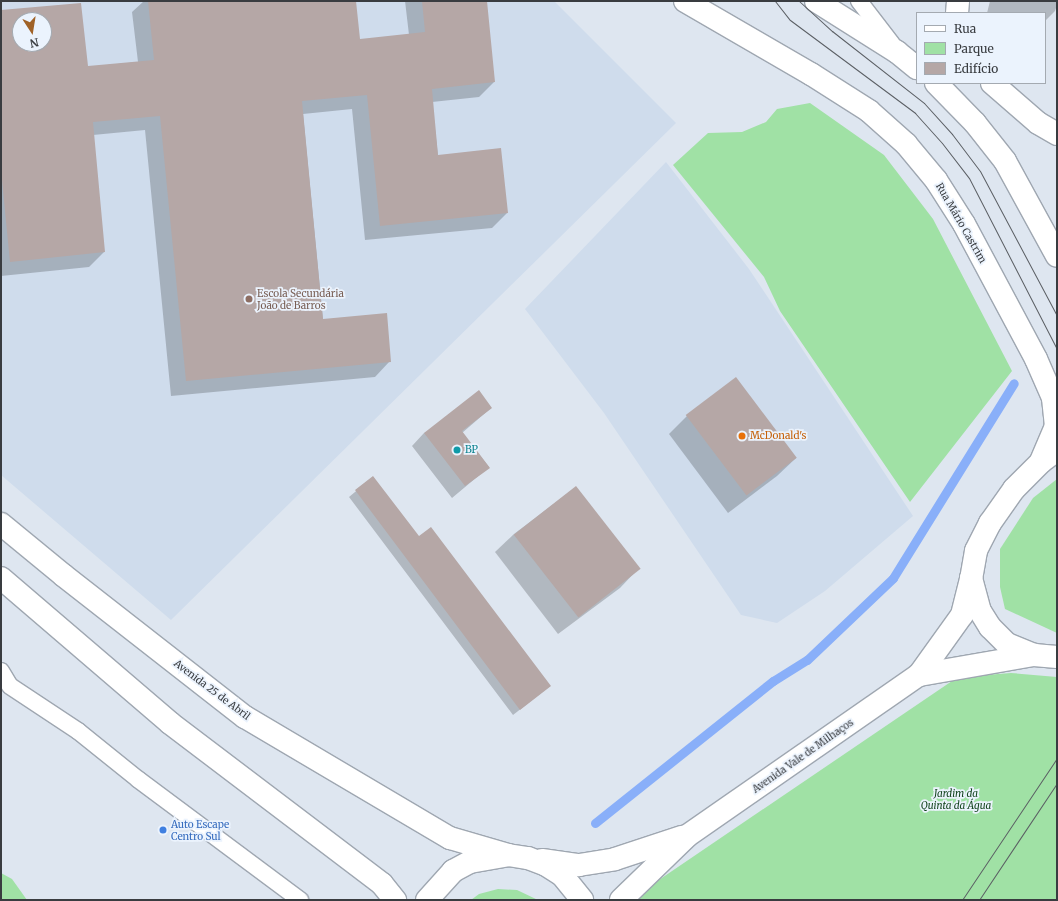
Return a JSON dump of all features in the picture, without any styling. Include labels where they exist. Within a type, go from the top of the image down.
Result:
[{"type":"main road","name":"Rua Mário Castrim","points":[[685,1],[811,74],[869,111],[906,144],[936,180],[968,231],[1036,360],[1053,398],[1056,426],[1049,456]]},
{"type":"main road","points":[[816,1],[897,52],[916,67]]},
{"type":"main road","points":[[957,12],[958,1]]},
{"type":"main road","points":[[937,84],[975,123],[1005,161],[1057,256]]},
{"type":"main road","points":[[993,84],[1038,123],[1057,134]]},
{"type":"main road","name":"Avenida Vale de Milhaços","points":[[621,900],[686,836],[919,675],[962,615],[976,551],[990,523],[1014,489],[1049,456]]},
{"type":"main road","name":"Avenida 25 de Abril","points":[[1,524],[62,575],[245,717],[450,838],[518,857]]},
{"type":"main road","points":[[1,578],[170,723],[382,884],[395,900]]},
{"type":"main road","points":[[971,578],[980,611],[990,627],[1007,644],[1034,655],[1057,656]]},
{"type":"main road","name":"Avenida Vale de Milhaços","points":[[919,675],[1034,655]]},
{"type":"main road","name":"Avenida Vale de Milhaços","points":[[518,857],[579,865],[614,859],[686,836]]},
{"type":"main road","points":[[427,900],[453,872],[476,860],[518,857],[562,875],[582,900]]},
{"type":"lane","points":[[859,1],[897,52]]},
{"type":"lane","points":[[1,670],[10,686],[78,731],[138,780],[300,900]]},
{"type":"shaded area","name":"Escola Secundária João de Barros","points":[[1,1],[554,1],[676,123],[171,620],[1,475]]},
{"type":"shaded area","points":[[666,162],[749,269],[913,516],[825,591],[777,623],[741,615],[604,413],[525,309]]},
{"type":"green space","points":[[810,103],[884,155],[933,219],[1012,371],[910,502],[780,311],[764,277],[673,165],[708,133],[742,132],[766,122],[777,109]]},
{"type":"green space","points":[[1057,479],[1057,633],[1005,609],[1000,587],[1000,549],[1033,498]]},
{"type":"green space","name":"Jardim da Quinta da Água","points":[[1011,673],[1057,677],[1057,900],[633,900],[650,886],[952,681],[973,676]]},
{"type":"green space","points":[[1,873],[12,879],[27,900],[1,900]]},
{"type":"green space","points":[[498,889],[517,890],[538,900],[471,900],[479,894]]},
{"type":"building","points":[[148,1],[356,1],[360,39],[425,32],[422,1],[487,1],[495,82],[432,89],[438,155],[501,148],[508,213],[380,226],[367,95],[302,101],[323,319],[387,313],[391,362],[186,381],[160,116],[93,122],[105,252],[10,262],[1,170],[1,10],[81,3],[88,66],[154,60]]},
{"type":"building","name":"McDonald's","points":[[736,377],[797,458],[746,496],[686,415]]},
{"type":"building","name":"BP","points":[[479,390],[492,408],[462,431],[490,468],[465,486],[424,433]]},
{"type":"building","points":[[373,476],[419,536],[431,527],[551,686],[520,710],[355,490]]},
{"type":"building","points":[[576,486],[641,569],[578,617],[514,535]]},
{"type":"waterway","points":[[595,823],[773,681],[807,660],[893,578],[1014,383]]},
{"type":"tram line","points":[[775,1],[790,20],[915,113],[942,143],[969,178],[1057,349]]},
{"type":"tram line","points":[[799,1],[832,31],[924,103],[952,134],[980,171],[1057,316]]},
{"type":"tram line","points":[[962,900],[1057,758]]},
{"type":"tram line","points":[[979,900],[1057,783]]},
{"type":"place","name":"Escola Secundária João de Barros","points":[[249,299]]},
{"type":"place","name":"McDonald's","points":[[742,436]]},
{"type":"place","name":"BP","points":[[457,450]]},
{"type":"place","name":"Auto Escape Centro Sul","points":[[163,830]]}]
